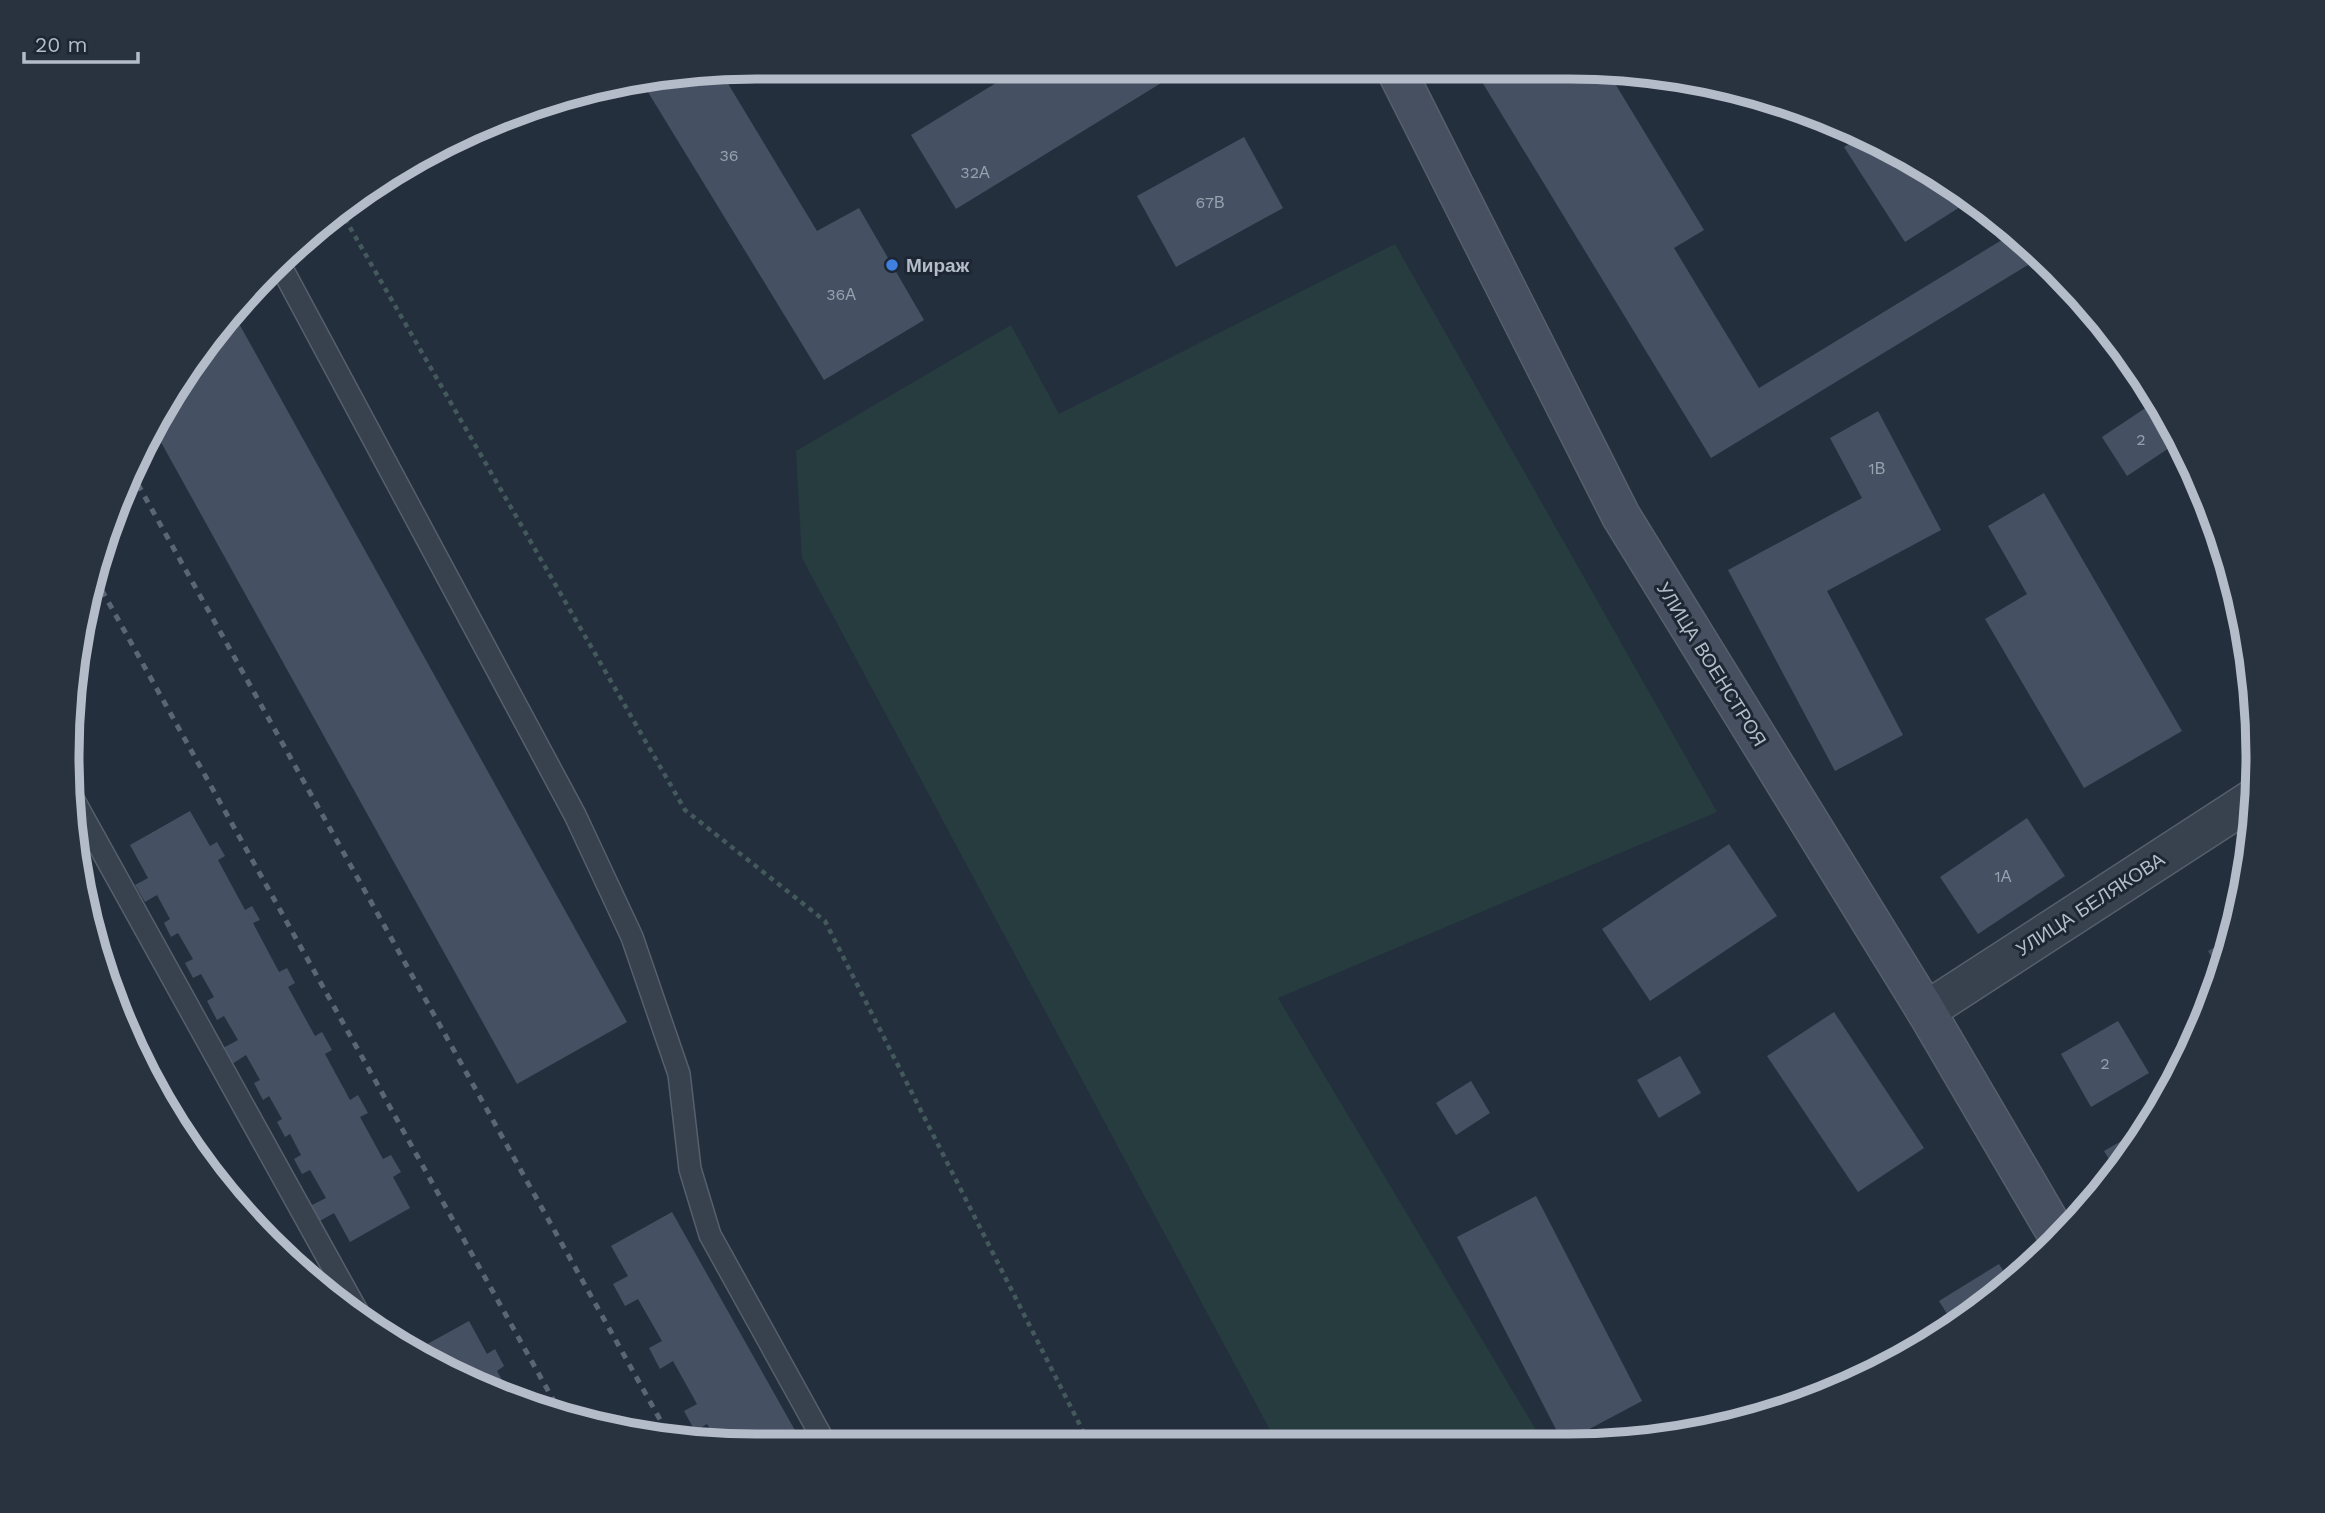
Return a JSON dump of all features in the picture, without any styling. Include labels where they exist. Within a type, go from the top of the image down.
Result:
[{"type":"street","name":"УЛИЦА ВОЕНСТРОЯ","points":[[1401,79],[1621,516],[1926,1011],[2054,1229]]},
{"type":"street","name":"УЛИЦА БЕЛЯКОВА","points":[[1926,1011],[2245,804]]},
{"type":"lane","points":[[283,271],[575,815],[632,937],[678,1074],[690,1169],[710,1235],[820,1434]]},
{"type":"lane","points":[[81,814],[349,1297]]},
{"type":"path","points":[[345,218],[685,810],[825,921],[1084,1434]]},
{"type":"green space","points":[[1395,244],[1717,812],[1278,998],[1538,1434],[1272,1434],[802,558],[796,451],[1011,325],[1059,414]]},
{"type":"building","points":[[1003,79],[1168,79],[956,209],[911,135]]},
{"type":"building","points":[[1480,79],[1613,80],[1704,230],[1674,248],[1759,388],[2005,238],[2032,262],[1711,458]]},
{"type":"building","points":[[726,80],[817,231],[859,208],[924,320],[824,380],[646,89]]},
{"type":"building","points":[[1244,137],[1283,208],[1176,267],[1137,196]]},
{"type":"building","points":[[1853,142],[1868,149],[1962,206],[1905,242],[1844,147]]},
{"type":"building","points":[[238,321],[627,1022],[517,1084],[159,439],[193,380]]},
{"type":"building","points":[[2148,406],[2171,447],[2127,476],[2102,437]]},
{"type":"building","points":[[1878,411],[1941,530],[1827,591],[1903,735],[1835,771],[1728,570],[1862,498],[1830,438]]},
{"type":"building","points":[[2044,493],[2182,731],[2084,788],[1985,619],[2027,594],[1988,526]]},
{"type":"building","points":[[190,811],[210,846],[217,842],[225,856],[218,860],[245,910],[252,906],[260,920],[253,923],[279,972],[287,968],[295,983],[288,987],[315,1036],[322,1032],[332,1050],[325,1054],[350,1100],[358,1095],[368,1113],[360,1117],[383,1159],[391,1155],[401,1172],[393,1177],[410,1208],[350,1242],[334,1213],[318,1222],[310,1206],[326,1198],[310,1170],[302,1174],[294,1159],[301,1155],[290,1134],[285,1137],[277,1122],[282,1119],[269,1096],[263,1100],[254,1083],[260,1080],[246,1055],[232,1064],[223,1048],[238,1040],[224,1016],[217,1020],[207,1001],[214,997],[201,974],[193,978],[185,963],[193,959],[178,933],[171,937],[164,923],[170,919],[157,895],[145,902],[135,885],[148,878],[130,845]]},
{"type":"building","points":[[2027,818],[2065,876],[1978,934],[1940,877]]},
{"type":"building","points":[[1729,844],[1777,916],[1650,1001],[1602,929]]},
{"type":"building","points":[[2219,945],[2214,961],[2208,951]]},
{"type":"building","points":[[1834,1012],[1924,1148],[1858,1192],[1767,1056]]},
{"type":"building","points":[[2118,1021],[2149,1073],[2091,1107],[2061,1054]]},
{"type":"building","points":[[1680,1056],[1701,1093],[1659,1118],[1637,1080]]},
{"type":"building","points":[[1471,1081],[1490,1113],[1456,1135],[1436,1103]]},
{"type":"building","points":[[2130,1136],[2111,1162],[2104,1151]]},
{"type":"building","points":[[1536,1196],[1642,1401],[1580,1434],[1558,1434],[1457,1237]]},
{"type":"building","points":[[672,1212],[797,1434],[712,1433],[707,1424],[695,1431],[684,1411],[697,1404],[673,1361],[660,1369],[649,1348],[662,1341],[638,1299],[625,1306],[613,1284],[628,1276],[611,1246]]},
{"type":"building","points":[[1999,1264],[2005,1274],[1949,1317],[1939,1301]]},
{"type":"building","points":[[469,1321],[487,1354],[495,1349],[504,1366],[497,1371],[506,1386],[457,1364],[424,1346]]},
{"type":"railway","points":[[137,483],[664,1427]]},
{"type":"railway","points":[[100,588],[555,1403]]},
{"type":"place","name":"Мираж","points":[[892,265]]}]
